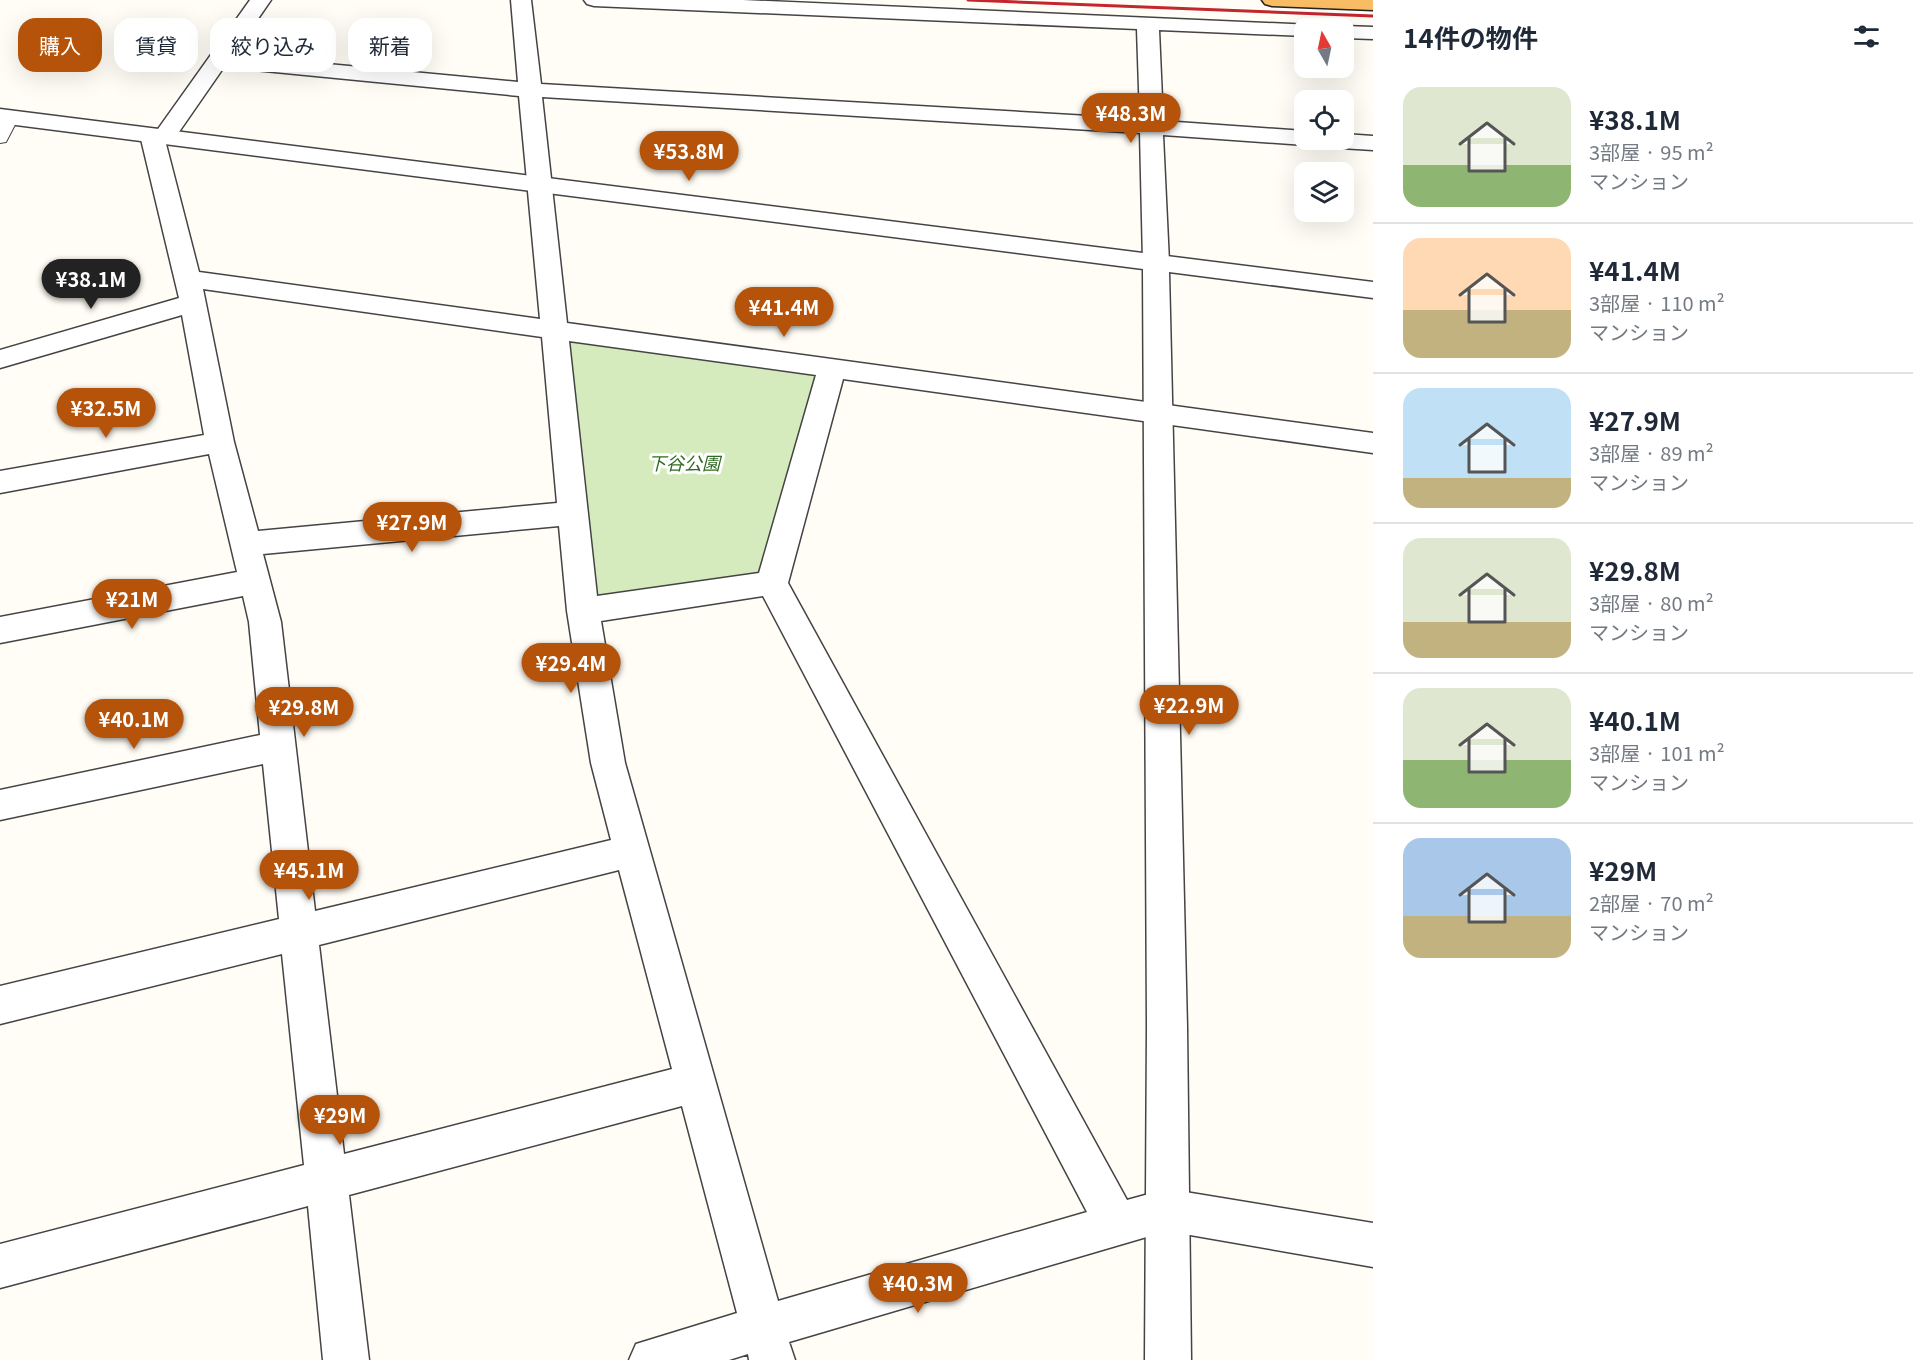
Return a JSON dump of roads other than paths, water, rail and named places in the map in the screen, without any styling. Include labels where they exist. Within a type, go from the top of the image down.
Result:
[{"type":"highway","points":[[1272,0],[1373,4]]},
{"type":"street","points":[[248,18],[261,0]]},
{"type":"street","points":[[521,0],[583,611],[608,763],[767,1344]]},
{"type":"street","points":[[594,0],[1294,30]]},
{"type":"street","points":[[1148,24],[1156,262],[1167,1027],[1168,1360]]},
{"type":"street","points":[[1354,32],[1373,33]]},
{"type":"street","points":[[210,70],[158,136],[220,442],[265,622],[346,1360]]},
{"type":"street","points":[[336,71],[530,90],[1294,137]]},
{"type":"street","points":[[3,124],[158,136],[1373,290]]},
{"type":"street","points":[[1354,142],[1373,143]]},
{"type":"street","points":[[0,359],[190,291],[556,330],[1373,443]]},
{"type":"street","points":[[832,368],[772,583],[1117,1224]]},
{"type":"street","points":[[0,482],[220,442]]},
{"type":"street","points":[[246,544],[573,513]]},
{"type":"street","points":[[0,630],[255,581]]},
{"type":"street","points":[[583,611],[772,583]]},
{"type":"street","points":[[0,805],[279,746]]},
{"type":"street","points":[[0,1005],[632,851]]},
{"type":"street","points":[[0,1266],[695,1083]]},
{"type":"street","points":[[652,1360],[767,1344],[1117,1224],[1167,1210],[1373,1245]]},
{"type":"railway","points":[[968,0],[1373,16]]},
{"type":"park label","name":"下谷公園","points":[[684,464]]}]
